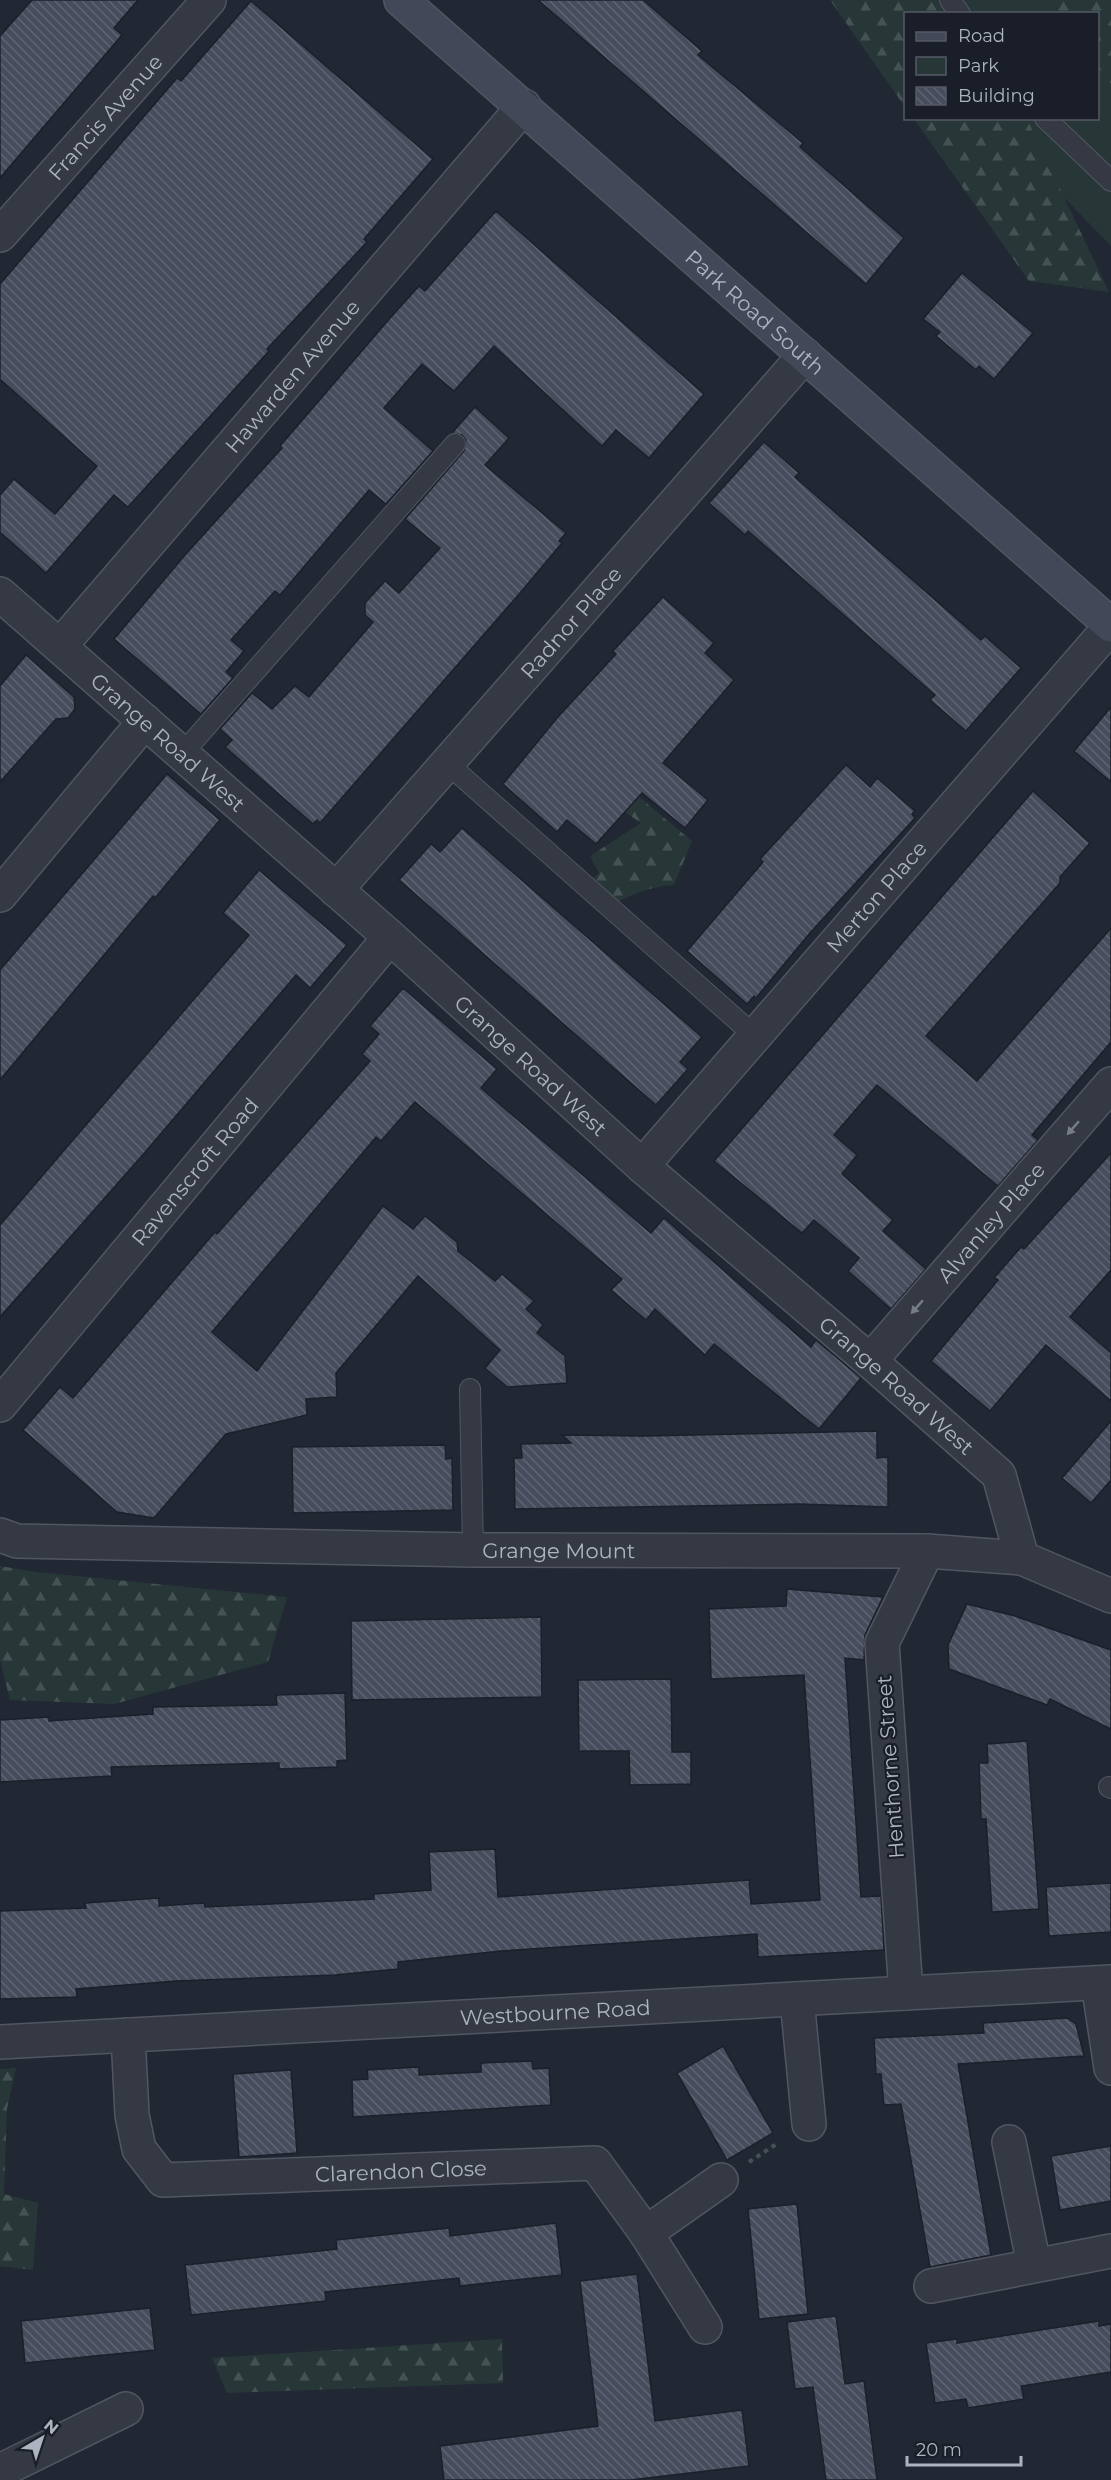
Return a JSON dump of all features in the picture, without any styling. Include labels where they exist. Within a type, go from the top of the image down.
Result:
[{"type":"street","name":"Francis Avenue","points":[[0,235],[209,0]]},
{"type":"street","name":"Park Road South","points":[[401,0],[1111,625]]},
{"type":"street","name":"Hawarden Avenue","points":[[60,646],[524,106]]},
{"type":"street","name":"Radnor Place","points":[[336,890],[805,355]]},
{"type":"street","name":"Grange Road West","points":[[0,594],[390,937],[642,1166],[999,1475],[1022,1558]]},
{"type":"street","name":"Merton Place","points":[[642,1166],[1111,625]]},
{"type":"street","points":[[0,894],[145,721]]},
{"type":"street","name":"Ravenscroft Road","points":[[0,1405],[390,937]]},
{"type":"street","name":"Alvanley Place","points":[[870,1361],[1111,1084]]},
{"type":"street","name":"Grange Mount","points":[[0,1535],[17,1541],[473,1550],[927,1551],[1022,1558],[1111,1596]]},
{"type":"street","name":"Henthorne Street","points":[[906,1993],[882,1643],[927,1551]]},
{"type":"street","points":[[1104,1982],[1111,2068]]},
{"type":"street","name":"Westbourne Road","points":[[0,2042],[1104,1982]]},
{"type":"street","points":[[797,1999],[809,2124]]},
{"type":"street","name":"Clarendon Close","points":[[128,2035],[132,2115],[139,2149],[163,2180],[595,2163],[646,2233],[705,2327]]},
{"type":"street","points":[[1009,2142],[1034,2265]]},
{"type":"street","points":[[646,2233],[721,2180]]},
{"type":"street","points":[[931,2286],[1111,2251]]},
{"type":"street","points":[[0,2471],[126,2409]]},
{"type":"lane","points":[[1047,120],[1111,181]]},
{"type":"lane","points":[[182,754],[455,444]]},
{"type":"lane","points":[[447,764],[755,1036]]},
{"type":"lane","points":[[470,1389],[473,1550]]},
{"type":"path","points":[[721,2180],[809,2124]]},
{"type":"green space","points":[[830,0],[972,0],[978,12],[904,12],[904,106]]},
{"type":"green space","points":[[905,0],[1111,0],[1111,246],[989,120],[1099,120],[1099,12],[913,12]]},
{"type":"green space","points":[[1035,0],[1111,0],[1111,84],[1099,70],[1099,12],[1046,12]]},
{"type":"green space","points":[[915,120],[1027,120],[1109,292],[1029,281]]},
{"type":"green space","points":[[626,786],[692,841],[674,885],[635,894],[600,912],[579,891],[599,873],[590,856],[641,823],[616,806]]},
{"type":"green space","points":[[0,1566],[36,1572],[287,1597],[268,1662],[114,1704],[10,1700],[0,1660]]},
{"type":"green space","points":[[16,2068],[7,2109],[4,2194],[38,2203],[33,2270],[0,2266],[0,2069]]},
{"type":"green space","points":[[502,2339],[503,2383],[227,2393],[212,2358]]},
{"type":"building","points":[[32,0],[138,0],[114,28],[122,35],[0,178],[0,36]]},
{"type":"building","points":[[538,0],[643,0],[702,51],[698,55],[803,143],[800,147],[904,238],[866,284]]},
{"type":"building","points":[[251,1],[433,159],[364,239],[367,242],[267,349],[269,351],[128,507],[114,495],[46,573],[0,532],[0,495],[14,479],[55,514],[97,466],[0,379],[0,284],[177,78],[181,81]]},
{"type":"building","points":[[496,211],[704,394],[649,458],[616,430],[602,446],[494,346],[454,391],[422,364],[384,408],[433,451],[386,504],[369,490],[280,595],[275,591],[231,640],[244,651],[226,672],[233,678],[201,714],[114,639],[185,555],[282,448],[280,446],[391,317],[419,286],[425,291]]},
{"type":"building","points":[[962,273],[1033,333],[994,379],[979,366],[976,370],[936,336],[940,332],[923,319]]},
{"type":"building","points":[[475,407],[509,438],[485,465],[566,533],[559,541],[562,543],[520,593],[320,823],[317,820],[313,824],[225,747],[232,740],[220,729],[252,693],[272,709],[295,686],[309,697],[373,622],[365,615],[365,603],[385,581],[399,593],[440,548],[405,519],[464,451],[466,440],[462,435],[452,433]]},
{"type":"building","points":[[764,442],[799,473],[795,477],[981,640],[985,636],[1021,668],[966,731],[930,700],[935,695],[748,531],[745,535],[709,503]]},
{"type":"building","points":[[663,597],[714,643],[705,653],[734,680],[663,763],[708,800],[685,828],[642,793],[596,844],[567,820],[557,832],[503,784],[557,718],[616,654],[613,651]]},
{"type":"building","points":[[26,655],[74,697],[75,709],[68,718],[56,719],[0,782],[0,686]]},
{"type":"building","points":[[1111,707],[1111,782],[1074,751]]},
{"type":"building","points":[[846,765],[870,787],[877,778],[915,811],[912,814],[915,818],[810,933],[756,998],[754,996],[747,1004],[687,951],[763,862],[760,859]]},
{"type":"building","points":[[167,774],[220,820],[155,898],[153,896],[0,1080],[0,970]]},
{"type":"building","points":[[1033,791],[1090,843],[1060,877],[1060,883],[926,1036],[977,1081],[1111,928],[1111,1042],[1032,1135],[1038,1140],[998,1186],[877,1085],[834,1135],[857,1155],[842,1174],[893,1220],[883,1231],[926,1269],[891,1309],[848,1271],[859,1258],[814,1220],[802,1233],[714,1161]]},
{"type":"building","points":[[462,828],[702,1037],[680,1062],[688,1069],[656,1105],[399,880],[431,844],[440,852]]},
{"type":"building","points":[[259,870],[347,945],[310,988],[296,975],[147,1150],[0,1317],[0,1225],[249,935],[223,913]]},
{"type":"building","points":[[403,988],[497,1069],[481,1088],[510,1113],[651,1233],[664,1218],[811,1347],[816,1340],[861,1378],[819,1429],[714,1344],[705,1355],[655,1309],[646,1320],[611,1290],[622,1279],[415,1102],[381,1141],[376,1137],[212,1332],[257,1371],[383,1206],[413,1229],[425,1216],[457,1242],[458,1251],[495,1281],[502,1274],[534,1301],[526,1309],[543,1325],[537,1333],[565,1356],[567,1383],[507,1387],[485,1368],[500,1350],[418,1276],[336,1373],[337,1397],[306,1399],[307,1415],[226,1434],[154,1518],[117,1512],[23,1430],[60,1387],[73,1398],[215,1232],[217,1234],[370,1061],[362,1054],[379,1034],[370,1026]]},
{"type":"building","points":[[1111,1153],[1111,1270],[1070,1317],[1111,1353],[1111,1401],[1046,1345],[990,1411],[931,1361],[998,1280],[994,1278],[1021,1247],[1024,1249]]},
{"type":"building","points":[[1111,1421],[1111,1480],[1091,1503],[1062,1478]]},
{"type":"building","points":[[877,1431],[877,1458],[888,1457],[888,1507],[800,1504],[515,1509],[514,1458],[522,1458],[521,1444],[571,1443],[562,1435],[645,1436]]},
{"type":"building","points":[[445,1445],[446,1459],[452,1458],[453,1510],[293,1513],[292,1447]]},
{"type":"building","points":[[787,1589],[883,1597],[865,1635],[864,1660],[845,1658],[861,1897],[881,1896],[884,1950],[758,1957],[757,1934],[501,1951],[398,1962],[398,1969],[335,1975],[176,1981],[76,1989],[77,1997],[0,1999],[0,1911],[86,1908],[85,1903],[159,1898],[159,1906],[204,1903],[205,1907],[374,1899],[374,1894],[431,1890],[429,1852],[495,1849],[498,1897],[749,1880],[751,1904],[820,1900],[804,1675],[711,1679],[709,1609],[786,1606]]},
{"type":"building","points":[[967,1604],[1015,1616],[1111,1650],[1111,1729],[1050,1699],[1047,1705],[949,1669],[948,1645]]},
{"type":"building","points":[[541,1617],[542,1697],[352,1700],[351,1621]]},
{"type":"building","points":[[671,1679],[672,1752],[691,1752],[691,1784],[630,1785],[629,1751],[579,1751],[578,1680]]},
{"type":"building","points":[[345,1693],[347,1760],[337,1761],[337,1767],[279,1769],[279,1763],[111,1767],[112,1776],[0,1782],[0,1720],[49,1717],[49,1721],[153,1714],[153,1707],[277,1705],[276,1695]]},
{"type":"building","points":[[1027,1741],[1039,1909],[992,1912],[986,1819],[981,1819],[979,1763],[988,1763],[987,1744]]},
{"type":"building","points":[[1111,1883],[1111,1932],[1049,1936],[1046,1887]]},
{"type":"building","points":[[1067,2018],[1076,2024],[1084,2056],[958,2064],[991,2255],[930,2267],[901,2104],[884,2105],[881,2074],[876,2074],[874,2038],[984,2033],[983,2023]]},
{"type":"building","points":[[723,2046],[773,2133],[727,2160],[677,2073]]},
{"type":"building","points":[[532,2061],[533,2069],[549,2068],[551,2105],[353,2117],[352,2080],[368,2079],[367,2070],[419,2067],[419,2075],[481,2072],[481,2063]]},
{"type":"building","points":[[291,2070],[297,2153],[239,2157],[233,2074]]},
{"type":"building","points":[[1111,2146],[1111,2201],[1060,2210],[1051,2156]]},
{"type":"building","points":[[797,2204],[808,2314],[759,2319],[748,2209]]},
{"type":"building","points":[[556,2223],[562,2275],[460,2286],[459,2278],[325,2292],[326,2301],[191,2315],[185,2265],[337,2249],[336,2240],[449,2228],[450,2236]]},
{"type":"building","points":[[637,2274],[655,2421],[742,2410],[749,2466],[630,2480],[444,2480],[440,2446],[598,2426],[580,2281]]},
{"type":"building","points":[[150,2308],[155,2350],[25,2363],[21,2321]]},
{"type":"building","points":[[836,2316],[845,2384],[864,2381],[877,2480],[826,2480],[813,2387],[795,2389],[787,2322]]},
{"type":"building","points":[[1099,2321],[1099,2326],[1111,2324],[1111,2372],[1021,2386],[1024,2399],[968,2408],[966,2399],[935,2403],[926,2343],[957,2339],[957,2343]]}]
